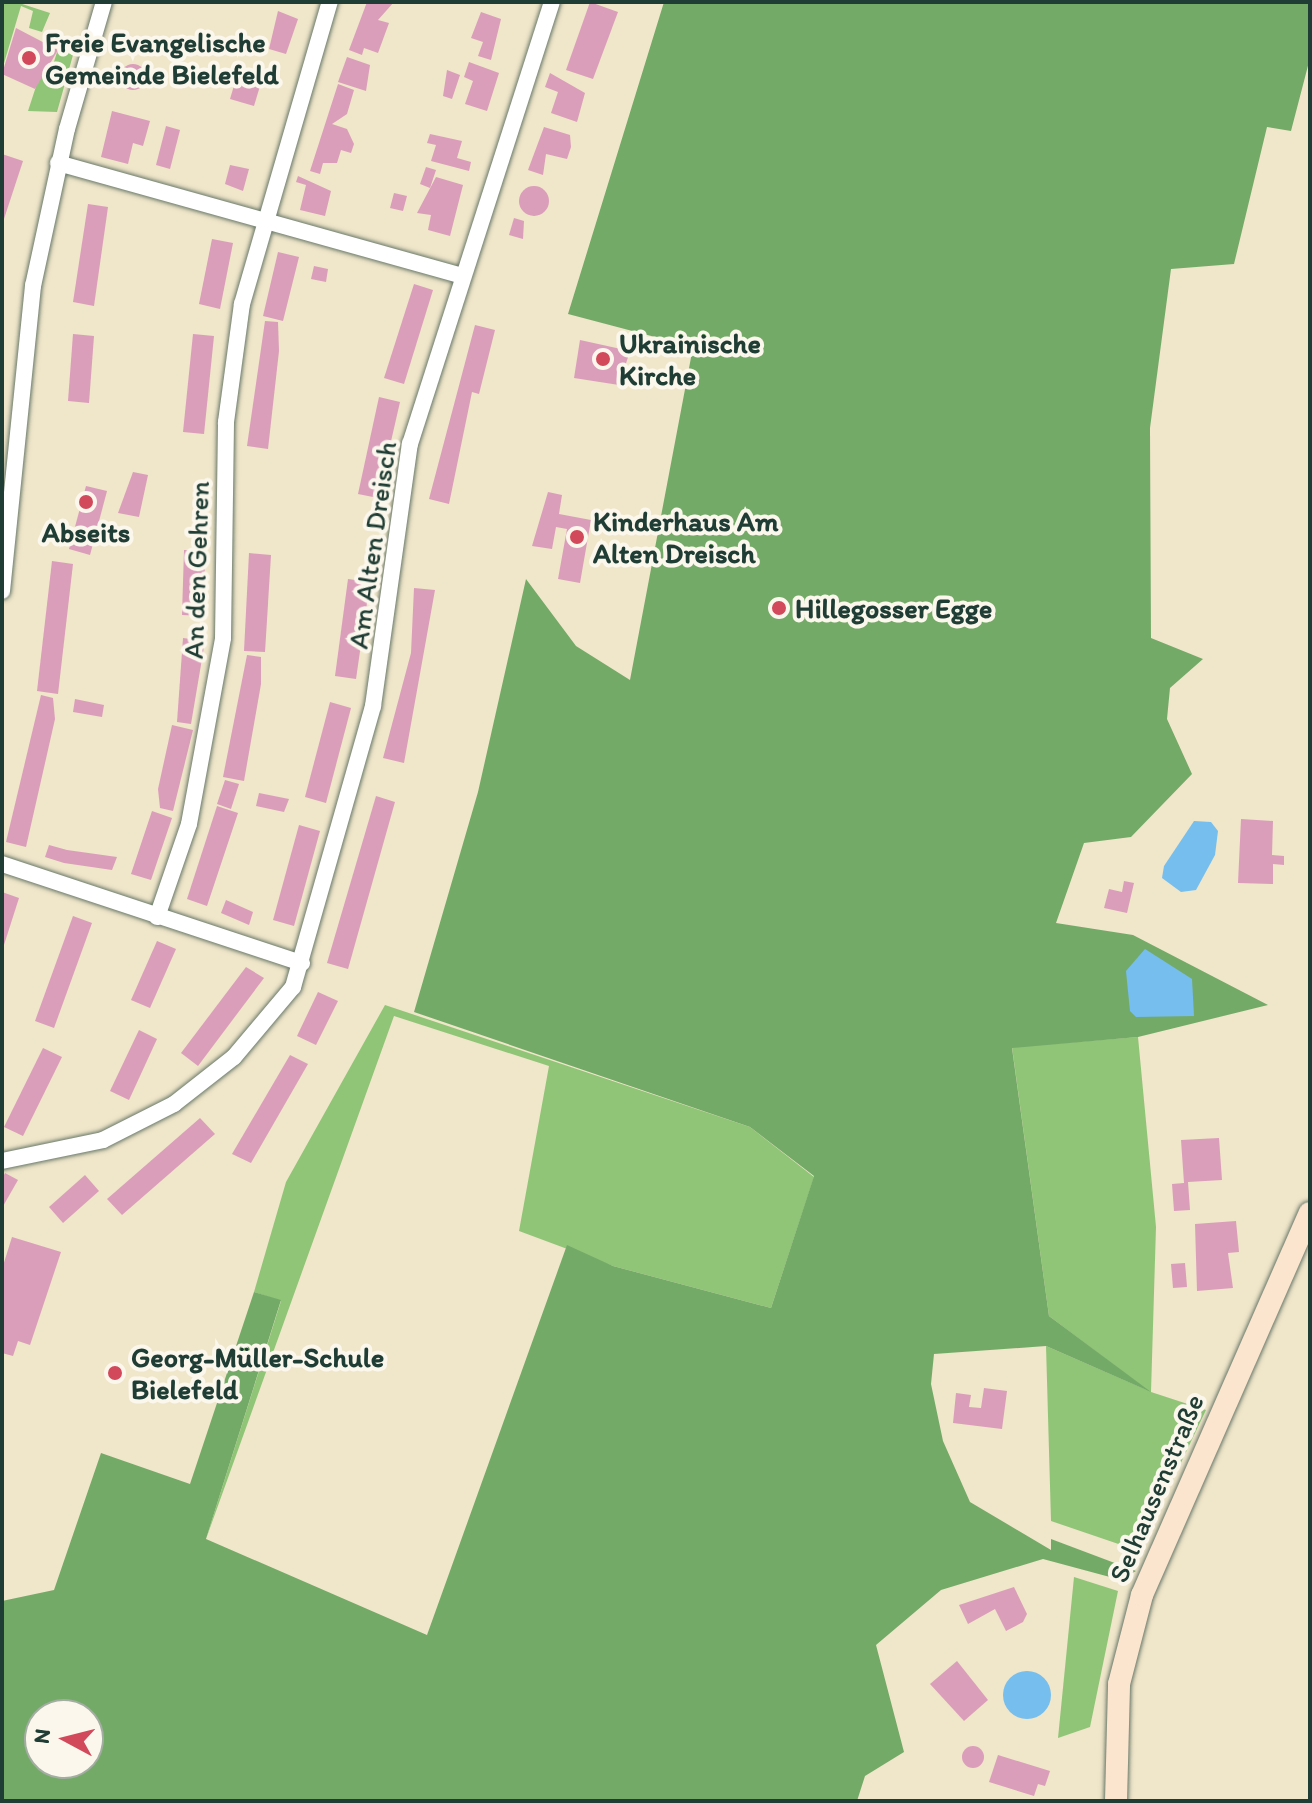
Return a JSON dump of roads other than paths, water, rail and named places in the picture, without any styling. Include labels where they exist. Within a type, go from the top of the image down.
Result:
[{"type":"street","points":[[2,591],[23,358],[58,163],[104,2]]},
{"type":"street","name":"An den Gehren","points":[[157,917],[189,824],[214,701],[223,638],[228,398],[263,221],[330,2]]},
{"type":"street","name":"Am Alten Dreisch","points":[[2,1161],[103,1140],[193,1093],[253,1038],[302,963],[378,683],[408,455],[552,2]]},
{"type":"street","points":[[58,163],[463,276]]},
{"type":"street","points":[[2,864],[302,963]]},
{"type":"street","name":"Selhausenstraße","points":[[1116,1801],[1119,1684],[1142,1595],[1310,1213]]},
{"type":"water","points":[[1194,821],[1211,822],[1218,831],[1215,855],[1196,890],[1181,892],[1162,878],[1164,866]]},
{"type":"water","points":[[1145,949],[1192,979],[1194,1016],[1136,1017],[1130,1011],[1126,971]]},
{"type":"water","points":[[1027,1671],[1044,1678],[1051,1695],[1044,1712],[1027,1719],[1010,1712],[1003,1695],[1010,1678]]},
{"type":"place","name":"Freie Evangelische Gemeinde Bielefeld","points":[[29,58]]},
{"type":"place","name":"Ukrainische Kirche","points":[[603,359]]},
{"type":"place","name":"Abseits","points":[[86,502]]},
{"type":"place","name":"Kinderhaus Am Alten Dreisch","points":[[577,537]]},
{"type":"place","name":"Hillegosser Egge","points":[[779,608]]},
{"type":"place","name":"Georg-Müller-Schule Bielefeld","points":[[115,1373]]}]
